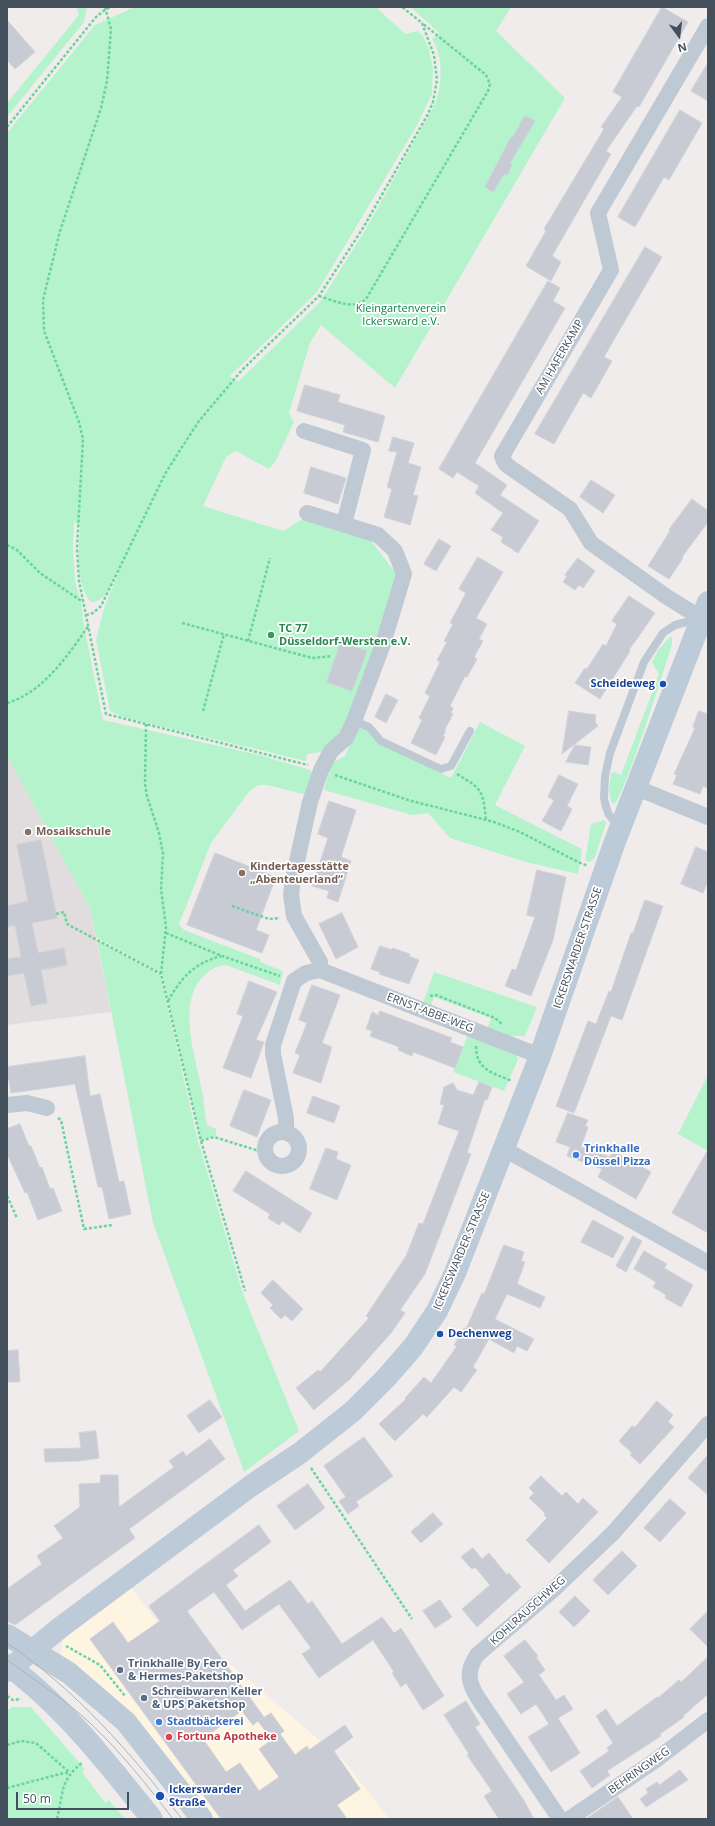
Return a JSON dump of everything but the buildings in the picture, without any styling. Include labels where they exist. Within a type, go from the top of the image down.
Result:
[{"type":"main road","name":"ICKERSWARDER STRASSE","points":[[8,1668],[252,1485],[300,1453],[353,1410],[386,1378],[413,1347],[438,1311],[455,1273],[528,1088],[621,827],[705,610]]},
{"type":"main road","points":[[7,1635],[33,1649],[69,1673],[126,1722],[202,1819]]},
{"type":"main road","points":[[8,1668],[40,1692],[96,1750],[152,1819]]},
{"type":"street","name":"AM HAFERKAMP","points":[[705,610],[668,597],[591,543],[570,509],[508,466],[502,456],[611,270],[598,213],[708,26]]},
{"type":"street","points":[[304,431],[363,450],[344,524]]},
{"type":"street","points":[[286,1132],[286,1118],[273,1054],[273,1045],[294,981],[306,973],[320,970],[320,962],[294,916],[291,895],[293,879],[317,768],[331,751],[346,738],[354,721],[382,647],[404,574],[395,551],[378,535],[308,513]]},
{"type":"street","points":[[637,788],[708,817]]},
{"type":"street","name":"ERNST-ABBE-WEG","points":[[320,970],[540,1056]]},
{"type":"street","points":[[7,1105],[26,1103],[47,1108]]},
{"type":"street","points":[[286,1132],[292,1134],[300,1147],[299,1153],[293,1163],[281,1167],[272,1164],[267,1159],[265,1147],[267,1140],[273,1134],[286,1132]]},
{"type":"street","points":[[504,1149],[708,1263]]},
{"type":"street","name":"KOHLRAUSCHWEG","points":[[560,1819],[478,1698],[470,1681],[469,1673],[471,1664],[477,1655],[553,1590],[613,1533],[708,1424]]},
{"type":"street","name":"BEHRINGWEG","points":[[569,1819],[656,1760],[708,1720]]},
{"type":"lane","points":[[621,827],[615,822],[606,807],[604,798],[604,776],[610,753],[644,662],[664,633],[705,610]]},
{"type":"lane","points":[[354,721],[369,727],[381,741],[435,768],[441,769],[449,767],[470,731]]},
{"type":"path","points":[[7,127],[96,17],[105,8],[111,7]]},
{"type":"path","points":[[318,296],[344,304],[356,305],[362,303],[366,299],[488,91],[490,84],[486,75],[402,7]]},
{"type":"path","points":[[105,8],[111,29],[107,81],[101,108],[60,231],[46,286],[43,315],[44,331],[79,422],[83,439],[77,548],[79,581],[106,714],[317,768],[408,800],[486,820],[520,832],[578,862],[605,871]]},
{"type":"path","points":[[86,615],[94,613],[101,606],[165,474],[200,421],[242,370],[318,296],[363,228],[399,167],[433,102],[436,89],[437,71],[434,55],[422,23]]},
{"type":"path","points":[[7,545],[16,550],[40,573],[83,602]]},
{"type":"path","points":[[248,641],[270,558]]},
{"type":"path","points":[[182,623],[312,658],[332,656]]},
{"type":"path","points":[[7,703],[14,701],[48,679],[66,659],[89,625]]},
{"type":"path","points":[[203,711],[224,634]]},
{"type":"path","points":[[146,724],[145,784],[162,844],[162,899],[166,934],[161,974],[201,1141],[245,1291]]},
{"type":"path","points":[[449,767],[481,791],[484,800],[486,820]]},
{"type":"path","points":[[232,906],[269,919],[294,916]]},
{"type":"path","points":[[56,914],[64,912],[67,924],[161,974]]},
{"type":"path","points":[[166,934],[222,956],[294,981]]},
{"type":"path","points":[[168,1001],[187,973],[206,961],[222,956]]},
{"type":"path","points":[[478,1032],[476,1054],[481,1065],[492,1072],[528,1088]]},
{"type":"path","points":[[47,1108],[61,1120],[84,1229],[112,1225]]},
{"type":"path","points":[[201,1141],[214,1138],[256,1150],[265,1147]]},
{"type":"path","points":[[7,1196],[18,1218]]},
{"type":"path","points":[[300,1453],[412,1619]]},
{"type":"path","points":[[67,1646],[74,1650]]},
{"type":"path","points":[[7,1696],[13,1700],[23,1699]]},
{"type":"path","points":[[7,1745],[21,1741],[36,1744],[70,1773]]},
{"type":"path","points":[[57,1819],[62,1792],[70,1773],[96,1750]]},
{"type":"path","points":[[7,1788],[64,1773],[70,1773]]},
{"type":"shaded area","name":"Mosaikschule","points":[[7,756],[90,908],[111,1012],[7,1025]]},
{"type":"shaded area","points":[[127,1581],[202,1685],[230,1664],[346,1763],[389,1819],[208,1819],[61,1660],[63,1629]]},
{"type":"green space","points":[[76,7],[87,7],[84,22],[7,117],[7,103],[79,15]]},
{"type":"green space","name":"Kleingartenverein Ickersward e.V.","points":[[135,7],[376,7],[405,34],[418,31],[423,36],[429,49],[433,69],[432,94],[417,125],[317,292],[230,376],[238,382],[320,302],[366,229],[435,104],[441,71],[439,54],[432,39],[439,33],[411,7],[511,7],[496,31],[565,98],[395,388],[321,325],[310,343],[289,413],[294,422],[275,462],[269,469],[236,451],[226,457],[203,506],[283,531],[303,519],[369,538],[401,580],[344,737],[328,751],[307,754],[306,761],[151,724],[120,716],[110,711],[96,640],[104,608],[119,571],[118,570],[105,595],[97,601],[91,602],[82,586],[79,566],[80,526],[74,522],[73,547],[75,581],[81,603],[84,626],[103,720],[259,755],[310,770],[313,774],[307,795],[268,785],[258,785],[248,793],[211,843],[179,924],[184,930],[260,959],[260,962],[283,971],[280,985],[226,965],[212,969],[201,979],[194,991],[190,1004],[193,1051],[203,1095],[207,1125],[216,1129],[216,1136],[201,1140],[162,974],[96,937],[90,908],[7,756],[7,133],[95,25]]},
{"type":"green space","points":[[672,635],[672,645],[644,730],[626,780],[614,804],[611,802],[609,790],[611,773],[614,772],[621,775],[659,674],[652,662],[658,650]]},
{"type":"green space","points":[[480,722],[525,746],[495,805],[582,849],[578,874],[526,862],[450,838],[428,813],[412,815],[324,790],[331,764],[345,756],[358,726],[370,731],[384,745],[451,778]]},
{"type":"green space","points":[[604,820],[606,823],[595,857],[590,862],[585,861],[591,824]]},
{"type":"green space","points":[[97,940],[160,975],[198,1141],[242,1291],[299,1431],[244,1472],[153,1223]]},
{"type":"green space","points":[[434,972],[537,1007],[525,1036],[506,1035],[487,1030],[491,1018],[434,997],[430,1008],[422,1006]]},
{"type":"green space","points":[[468,1035],[516,1054],[518,1059],[504,1091],[453,1072]]},
{"type":"green space","points":[[708,1075],[708,1151],[678,1134]]},
{"type":"green space","points":[[12,1707],[31,1707],[85,1769],[82,1772],[105,1803],[109,1800],[125,1819],[7,1819],[7,1711]]},
{"type":"tram line","points":[[7,1643],[56,1681],[101,1724],[143,1770],[182,1819]]},
{"type":"tram line","points":[[7,1660],[60,1698],[90,1723],[123,1757],[173,1819]]},
{"type":"place","name":"TC 77 Düsseldorf-Wersten e.V.","points":[[271,635]]},
{"type":"place","name":"Scheideweg","points":[[663,684]]},
{"type":"place","name":"Mosaikschule","points":[[28,832]]},
{"type":"place","name":"Kindertagesstätte „Abenteuerland“","points":[[242,873]]},
{"type":"place","name":"Trinkhalle Düssel Pizza","points":[[576,1155]]},
{"type":"place","name":"Dechenweg","points":[[440,1334]]},
{"type":"place","name":"Trinkhalle By Fero & Hermes-Paketshop","points":[[120,1670]]},
{"type":"place","name":"Schreibwaren Keller & UPS Paketshop","points":[[144,1698]]},
{"type":"place","name":"Stadtbäckerei","points":[[159,1722]]},
{"type":"place","name":"Fortuna Apotheke","points":[[169,1737]]},
{"type":"place","name":"Ickerswarder Straße","points":[[160,1796]]}]
